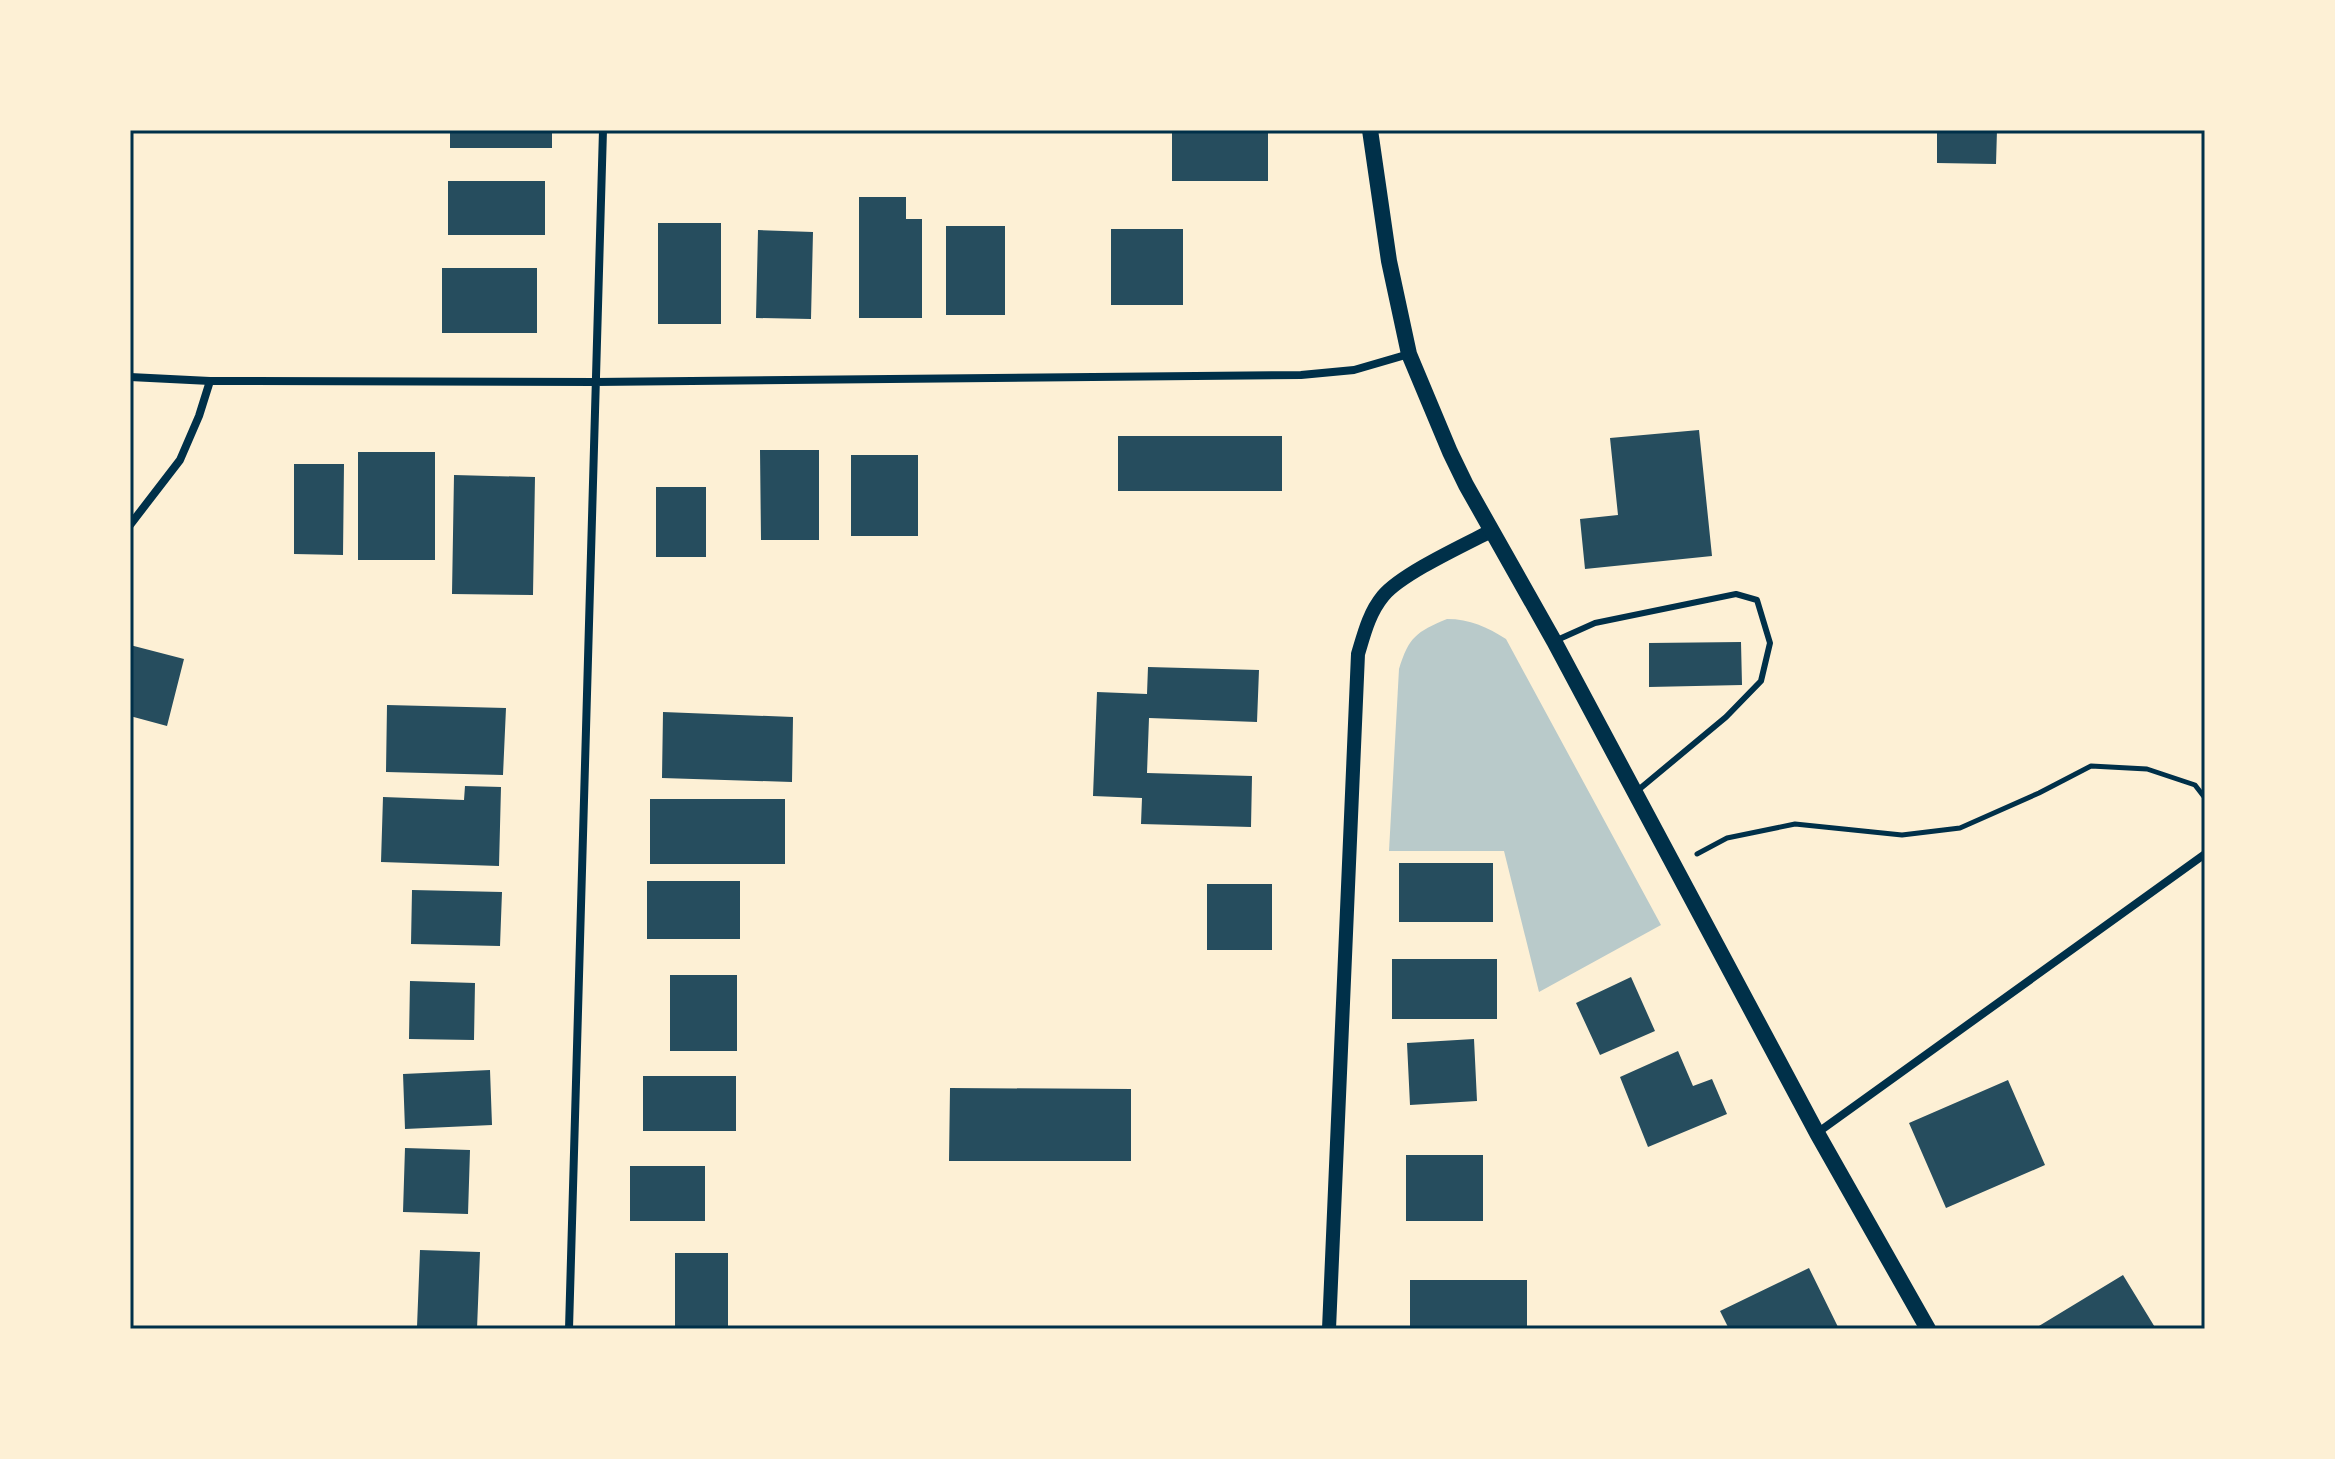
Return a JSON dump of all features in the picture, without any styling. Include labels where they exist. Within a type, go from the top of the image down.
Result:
[{"type":"main road","points":[[1370,130],[1389,261],[1409,354],[1450,452],[1817,1133],[1928,1329]]},
{"type":"street","points":[[569,1329],[603,130]]},
{"type":"street","points":[[130,377],[210,381],[595,382],[1301,375],[1354,370],[1409,354]]},
{"type":"street","points":[[130,525],[180,460],[210,381]]},
{"type":"street","points":[[1329,1329],[1358,654],[1367,622],[1384,595],[1406,578],[1491,531]]},
{"type":"street","points":[[1817,1133],[2205,854]]},
{"type":"lane","points":[[1554,641],[1595,623],[1720,597],[1736,594],[1757,600],[1770,643],[1761,681],[1726,717],[1634,793]]},
{"type":"path","points":[[1675,866],[1727,838],[1795,824],[1902,835],[1960,828],[2091,766],[2147,769],[2195,785],[2205,798]]},
{"type":"shaded area","points":[[1447,619],[1478,624],[1506,639],[1661,925],[1539,992],[1504,851],[1389,851],[1399,669],[1415,637]]},
{"type":"building","points":[[450,130],[552,130],[552,148],[450,148]]},
{"type":"building","points":[[1172,130],[1268,130],[1268,181],[1172,181]]},
{"type":"building","points":[[1937,130],[1997,130],[1996,164],[1937,163]]},
{"type":"building","points":[[448,181],[545,181],[545,235],[448,235]]},
{"type":"building","points":[[859,197],[906,197],[906,219],[922,219],[922,318],[859,318]]},
{"type":"building","points":[[658,223],[721,223],[721,324],[658,324]]},
{"type":"building","points":[[946,226],[1005,226],[1005,315],[946,315]]},
{"type":"building","points":[[1111,229],[1183,229],[1183,305],[1111,305]]},
{"type":"building","points":[[758,230],[813,232],[811,319],[756,318]]},
{"type":"building","points":[[442,268],[537,268],[537,333],[442,333]]},
{"type":"building","points":[[1699,430],[1712,556],[1585,569],[1580,519],[1618,515],[1610,438]]},
{"type":"building","points":[[1118,436],[1282,436],[1282,491],[1118,491]]},
{"type":"building","points":[[760,450],[819,450],[819,540],[761,540]]},
{"type":"building","points":[[358,452],[435,452],[435,560],[358,560]]},
{"type":"building","points":[[851,455],[918,455],[918,536],[851,536]]},
{"type":"building","points":[[294,464],[344,464],[343,555],[294,554]]},
{"type":"building","points":[[454,475],[535,477],[533,595],[452,594]]},
{"type":"building","points":[[656,487],[706,487],[706,557],[656,557]]},
{"type":"building","points":[[1741,642],[1742,685],[1649,687],[1649,643]]},
{"type":"building","points":[[130,645],[184,659],[167,726],[130,716]]},
{"type":"building","points":[[1148,667],[1259,670],[1257,722],[1149,718],[1147,773],[1252,776],[1251,827],[1141,824],[1142,798],[1093,796],[1097,692],[1147,694]]},
{"type":"building","points":[[387,705],[506,708],[503,775],[386,772]]},
{"type":"building","points":[[663,712],[793,717],[792,782],[662,778]]},
{"type":"building","points":[[465,786],[501,787],[499,866],[381,862],[383,797],[464,800]]},
{"type":"building","points":[[650,799],[785,799],[785,864],[650,864]]},
{"type":"building","points":[[1399,863],[1493,863],[1493,922],[1399,922]]},
{"type":"building","points":[[647,881],[740,881],[740,939],[647,939]]},
{"type":"building","points":[[1207,884],[1272,884],[1272,950],[1207,950]]},
{"type":"building","points":[[412,890],[502,892],[500,946],[411,944]]},
{"type":"building","points":[[1392,959],[1497,959],[1497,1019],[1392,1019]]},
{"type":"building","points":[[670,975],[737,975],[737,1051],[670,1051]]},
{"type":"building","points":[[1631,977],[1655,1031],[1600,1055],[1576,1003]]},
{"type":"building","points":[[410,981],[475,983],[474,1040],[409,1039]]},
{"type":"building","points":[[1474,1039],[1477,1101],[1410,1105],[1407,1043]]},
{"type":"building","points":[[1678,1051],[1693,1086],[1712,1079],[1727,1114],[1648,1147],[1620,1077]]},
{"type":"building","points":[[490,1070],[492,1125],[405,1129],[403,1074]]},
{"type":"building","points":[[643,1076],[736,1076],[736,1131],[643,1131]]},
{"type":"building","points":[[2008,1080],[2045,1165],[1946,1208],[1909,1123]]},
{"type":"building","points":[[950,1088],[1131,1089],[1131,1161],[949,1161]]},
{"type":"building","points":[[405,1148],[470,1150],[468,1214],[403,1212]]},
{"type":"building","points":[[1406,1155],[1483,1155],[1483,1221],[1406,1221]]},
{"type":"building","points":[[630,1166],[705,1166],[705,1221],[630,1221]]},
{"type":"building","points":[[420,1250],[480,1252],[477,1329],[417,1327]]},
{"type":"building","points":[[675,1253],[728,1253],[728,1329],[675,1329]]},
{"type":"building","points":[[1809,1268],[1839,1329],[1729,1329],[1720,1311]]},
{"type":"building","points":[[2123,1275],[2156,1329],[2034,1329]]},
{"type":"building","points":[[1410,1280],[1527,1280],[1527,1329],[1410,1329]]}]
